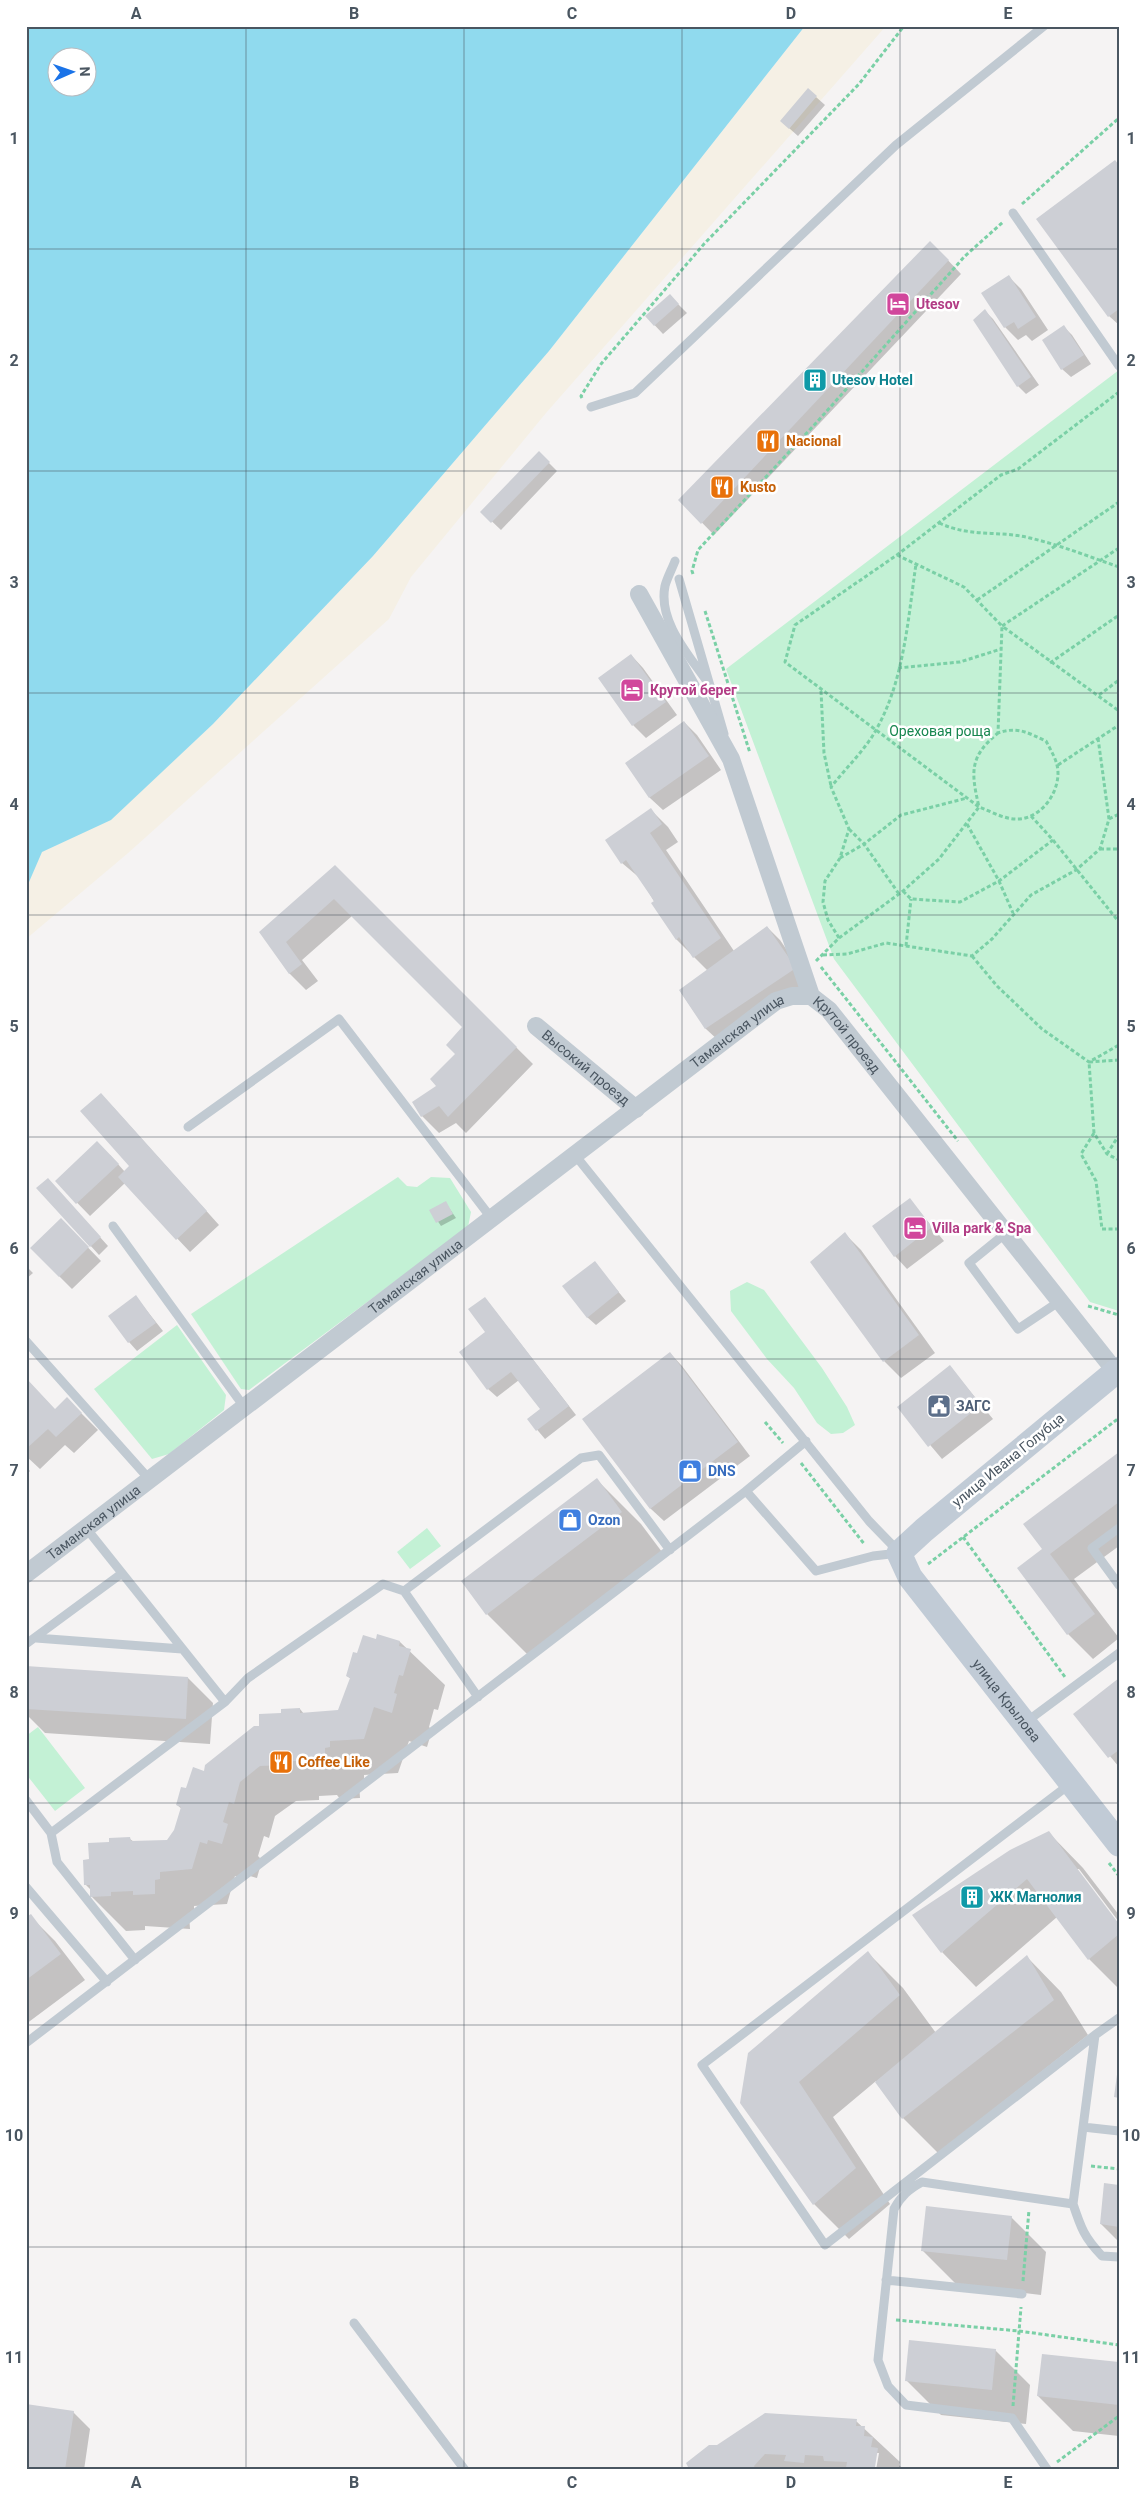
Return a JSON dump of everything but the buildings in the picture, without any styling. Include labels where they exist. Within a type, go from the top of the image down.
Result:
[{"type":"street","name":"Крутой проезд","points":[[640,594],[731,759],[809,966],[812,996],[829,1010],[1117,1370]]},
{"type":"street","name":"Таманская улица","points":[[26,1574],[776,1002],[792,996],[812,996]]},
{"type":"street","name":"Высокий проезд","points":[[536,1026],[636,1109]]},
{"type":"street","name":"улица Ивана Голубца","points":[[900,1553],[924,1530],[1117,1370]]},
{"type":"street","name":"улица Крылова","points":[[900,1553],[910,1577],[1119,1844]]},
{"type":"lane","points":[[591,407],[635,393],[896,145],[1044,26]]},
{"type":"lane","points":[[1013,213],[1118,364]]},
{"type":"lane","points":[[675,561],[665,587],[665,612],[678,640],[710,687]]},
{"type":"lane","points":[[679,580],[731,759]]},
{"type":"lane","points":[[188,1127],[339,1019],[492,1219]]},
{"type":"lane","points":[[575,1155],[869,1521],[900,1553]]},
{"type":"lane","points":[[113,1226],[245,1408]]},
{"type":"lane","points":[[1006,1233],[969,1262],[1018,1329],[1060,1301]]},
{"type":"lane","points":[[26,1341],[150,1480]]},
{"type":"lane","points":[[26,2042],[746,1492],[806,1441]]},
{"type":"lane","points":[[404,1591],[581,1458],[600,1455],[670,1550]]},
{"type":"lane","points":[[746,1492],[816,1570],[873,1556],[900,1553]]},
{"type":"lane","points":[[86,1528],[225,1702]]},
{"type":"lane","points":[[1119,1528],[1092,1548],[1119,1584]]},
{"type":"lane","points":[[26,1644],[121,1574]]},
{"type":"lane","points":[[51,1833],[225,1702],[248,1678],[383,1584],[404,1591],[478,1697]]},
{"type":"lane","points":[[36,1638],[182,1648]]},
{"type":"lane","points":[[1024,1724],[1119,1653]]},
{"type":"lane","points":[[1071,1784],[702,2065],[825,2245],[1119,2018]]},
{"type":"lane","points":[[26,1800],[51,1833],[58,1862],[135,1960]]},
{"type":"lane","points":[[26,1887],[106,1982]]},
{"type":"lane","points":[[1095,2035],[1073,2204],[1083,2234],[1091,2244],[1102,2256],[1119,2257]]},
{"type":"lane","points":[[1083,2127],[1119,2131]]},
{"type":"lane","points":[[1047,2469],[1012,2418],[906,2405],[888,2386],[878,2360],[894,2209],[900,2198],[911,2188],[922,2182],[1073,2204]]},
{"type":"lane","points":[[886,2280],[1022,2294]]},
{"type":"lane","points":[[354,2323],[466,2470]]},
{"type":"path","points":[[591,407],[580,396],[601,364],[704,244],[859,84],[904,26]]},
{"type":"path","points":[[695,580],[692,571],[698,550],[817,422],[964,256],[1119,118]]},
{"type":"path","points":[[809,966],[839,938],[899,894],[940,860],[979,807],[973,783],[975,762],[981,747],[998,733],[1011,729],[1027,732],[1046,741],[1058,765],[1059,775],[1052,801],[1031,816],[1009,819],[979,807],[785,662],[795,625],[897,555],[1000,475],[1018,469],[1119,392]]},
{"type":"path","points":[[977,600],[1119,502]]},
{"type":"path","points":[[939,523],[979,535],[1028,538],[1119,567]]},
{"type":"path","points":[[1002,626],[1119,548]]},
{"type":"path","points":[[897,555],[964,587],[1002,626],[1050,663],[1099,695],[1119,711]]},
{"type":"path","points":[[831,787],[876,731],[890,699],[906,635],[916,564]]},
{"type":"path","points":[[704,609],[752,761]]},
{"type":"path","points":[[1050,663],[1119,615]]},
{"type":"path","points":[[998,733],[1002,626]]},
{"type":"path","points":[[898,668],[960,662],[1001,649]]},
{"type":"path","points":[[1099,695],[1119,680]]},
{"type":"path","points":[[821,690],[824,753],[831,787],[849,828],[864,844],[899,894]]},
{"type":"path","points":[[1058,765],[1119,725]]},
{"type":"path","points":[[972,956],[992,939],[1013,913],[1031,895],[1076,870],[1100,849],[1109,819],[1098,738]]},
{"type":"path","points":[[840,858],[864,844],[901,814],[967,798]]},
{"type":"path","points":[[1109,819],[1119,814]]},
{"type":"path","points":[[1031,816],[1054,840],[1119,922]]},
{"type":"path","points":[[967,824],[999,881],[1013,913]]},
{"type":"path","points":[[839,938],[828,920],[823,902],[825,881],[840,858],[849,828]]},
{"type":"path","points":[[902,891],[911,899],[960,902],[999,881],[1054,840]]},
{"type":"path","points":[[1100,849],[1119,849]]},
{"type":"path","points":[[906,946],[911,899]]},
{"type":"path","points":[[822,955],[847,954],[886,943],[972,956],[998,986],[1042,1028],[1089,1062],[1119,1060]]},
{"type":"path","points":[[809,966],[813,951]]},
{"type":"path","points":[[809,966],[960,1143]]},
{"type":"path","points":[[1089,1062],[1119,1044]]},
{"type":"path","points":[[1089,1062],[1094,1134],[1107,1154],[1119,1160]]},
{"type":"path","points":[[1094,1134],[1081,1154],[1096,1181],[1102,1229],[1119,1229]]},
{"type":"path","points":[[1107,1154],[1119,1136]]},
{"type":"path","points":[[1082,1305],[1119,1315]]},
{"type":"path","points":[[933,1571],[927,1564],[1119,1418]]},
{"type":"path","points":[[765,1422],[792,1453],[873,1556]]},
{"type":"path","points":[[963,1537],[1072,1688]]},
{"type":"path","points":[[1078,2165],[1119,2169]]},
{"type":"path","points":[[883,2318],[1019,2331],[1119,2345]]},
{"type":"path","points":[[1047,2469],[1119,2416]]},
{"type":"green space","name":"Ореховая роща","points":[[1119,370],[1119,1311],[1090,1302],[834,959],[726,669]]},
{"type":"green space","points":[[398,1177],[407,1186],[417,1187],[431,1177],[450,1178],[471,1212],[468,1227],[249,1390],[241,1389],[191,1314]]},
{"type":"green space","points":[[747,1282],[764,1290],[822,1368],[847,1407],[855,1425],[843,1433],[831,1434],[817,1423],[794,1388],[767,1359],[731,1311],[730,1291]]},
{"type":"green space","points":[[177,1325],[226,1395],[224,1410],[169,1454],[152,1459],[94,1389]]},
{"type":"green space","points":[[427,1528],[441,1546],[410,1569],[397,1552]]},
{"type":"green space","points":[[38,1727],[85,1788],[55,1811],[26,1774],[26,1736]]},
{"type":"sand","points":[[805,26],[886,26],[546,413],[411,577],[389,619],[127,854],[26,939],[26,889],[41,852],[111,819],[213,724],[373,556],[549,351]]},
{"type":"water","points":[[26,26],[805,26],[549,351],[373,556],[213,724],[111,820],[42,852],[26,889]]},
{"type":"place","name":"Utesov","points":[[898,304]]},
{"type":"place","name":"Utesov Hotel","points":[[815,380]]},
{"type":"place","name":"Nacional","points":[[768,441]]},
{"type":"place","name":"Kusto","points":[[722,487]]},
{"type":"place","name":"Крутой берег","points":[[632,690]]},
{"type":"place","name":"Villa park & Spa","points":[[915,1228]]},
{"type":"place","name":"ЗАГС","points":[[939,1406]]},
{"type":"place","name":"DNS","points":[[690,1471]]},
{"type":"place","name":"Ozon","points":[[570,1520]]},
{"type":"place","name":"Coffee Like","points":[[281,1762]]},
{"type":"place","name":"ЖК Магнолия","points":[[972,1897]]}]
